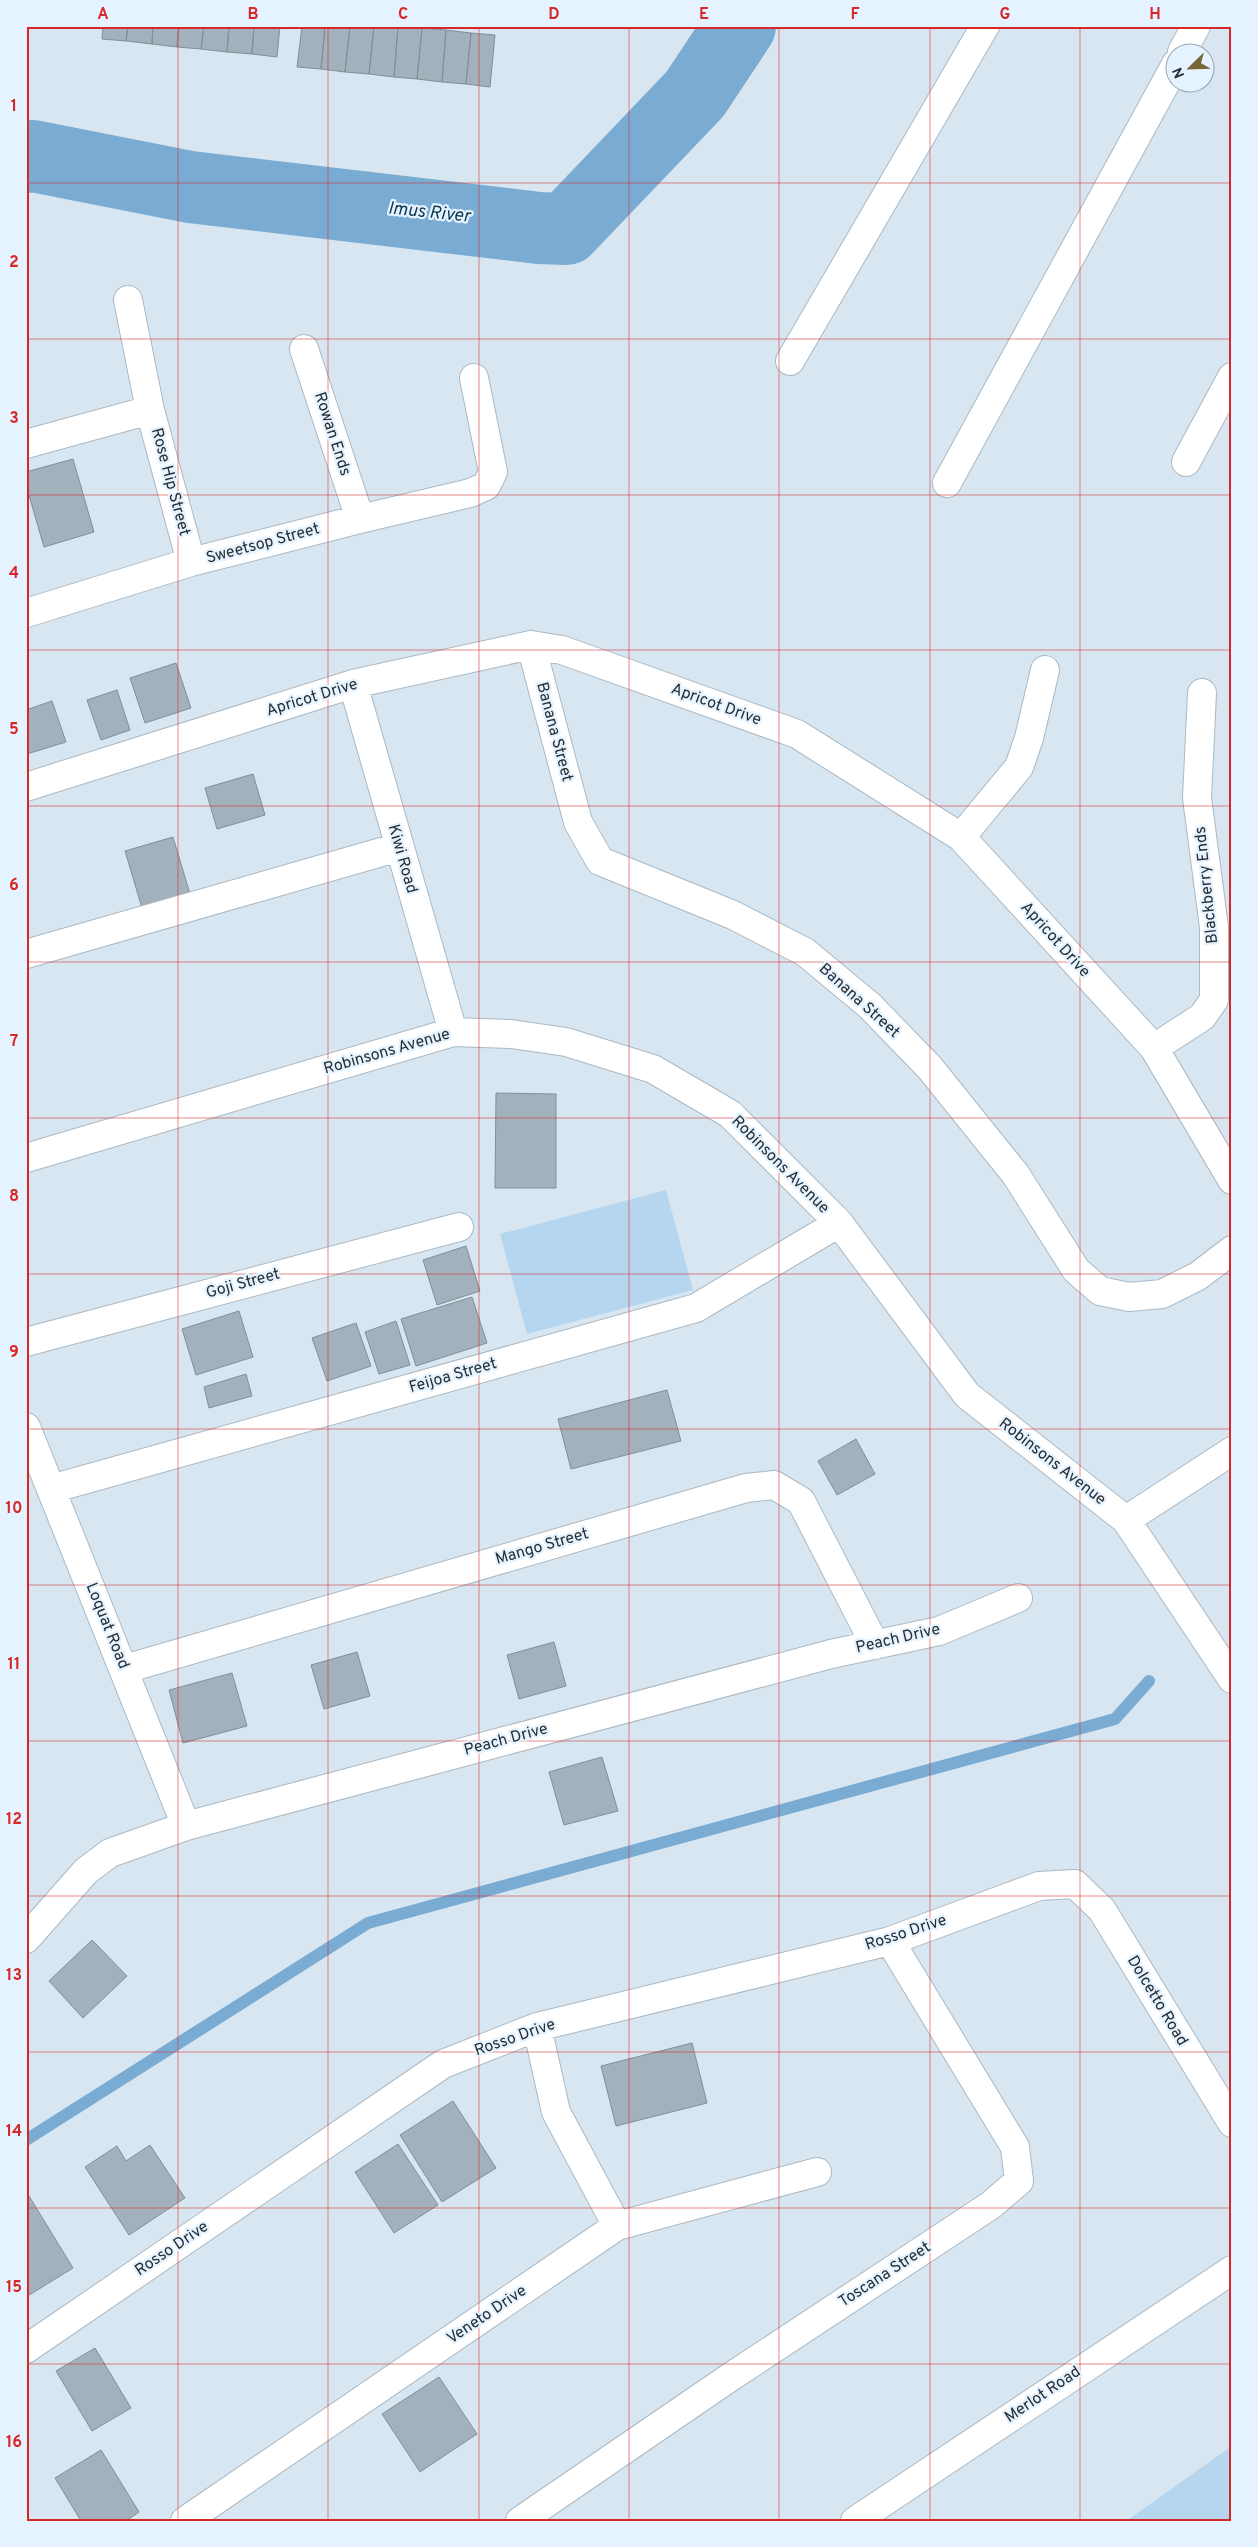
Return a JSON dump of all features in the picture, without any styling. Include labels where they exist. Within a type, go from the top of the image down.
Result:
[{"type":"street","points":[[790,361],[985,26]]},
{"type":"street","points":[[1187,42],[1196,26]]},
{"type":"street","points":[[947,482],[1166,82]]},
{"type":"street","points":[[128,300],[150,410]]},
{"type":"street","name":"Rowan Ends","points":[[304,349],[360,518]]},
{"type":"street","points":[[1186,462],[1232,377]]},
{"type":"street","name":"Sweetsop Street","points":[[26,612],[191,562],[360,518],[470,493],[486,486],[493,472],[474,378]]},
{"type":"street","name":"Rose Hip Street","points":[[26,444],[150,410],[191,562]]},
{"type":"street","name":"Apricot Drive","points":[[26,787],[353,684],[531,645],[562,650],[797,734],[961,837],[1154,1048],[1232,1180]]},
{"type":"street","name":"Banana Street","points":[[531,645],[578,822],[600,861],[733,915],[805,952],[870,1006],[936,1076],[1016,1175],[1076,1270],[1100,1291],[1129,1298],[1162,1294],[1198,1276],[1232,1250]]},
{"type":"street","points":[[961,837],[1019,767],[1029,738],[1045,670]]},
{"type":"street","name":"Kiwi Road","points":[[353,684],[398,848],[453,1032]]},
{"type":"street","name":"Blackberry Ends","points":[[1154,1048],[1202,1017],[1214,1000],[1214,927],[1197,798],[1202,693]]},
{"type":"street","points":[[26,954],[398,848]]},
{"type":"street","name":"Robinsons Avenue","points":[[26,1158],[453,1032],[511,1034],[566,1042],[653,1069],[730,1114],[839,1224],[966,1396],[1126,1520],[1232,1679]]},
{"type":"street","name":"Feijoa Street","points":[[51,1489],[696,1308],[839,1224]]},
{"type":"street","name":"Goji Street","points":[[26,1342],[459,1227]]},
{"type":"street","name":"Loquat Road","points":[[26,1427],[125,1669],[186,1826]]},
{"type":"street","points":[[1126,1520],[1232,1451]]},
{"type":"street","name":"Mango Street","points":[[125,1669],[746,1488],[774,1485],[801,1501],[875,1645]]},
{"type":"street","name":"Peach Drive","points":[[26,1939],[86,1871],[110,1853],[186,1826],[831,1654],[939,1631],[1018,1598]]},
{"type":"street","name":"Rosso Drive","points":[[26,2349],[443,2064],[537,2027],[890,1941],[1039,1886],[1075,1884]]},
{"type":"street","name":"Dolcetto Road","points":[[1075,1884],[1102,1910],[1232,2124]]},
{"type":"street","name":"Toscana Street","points":[[520,2521],[738,2372],[991,2204],[1019,2181],[1015,2147],[890,1941]]},
{"type":"street","points":[[537,2027],[556,2112],[616,2226]]},
{"type":"street","name":"Veneto Drive","points":[[185,2521],[616,2226],[817,2172]]},
{"type":"street","name":"Merlot Road","points":[[855,2521],[1232,2270]]},
{"type":"shaded area","points":[[666,1190],[693,1290],[527,1334],[500,1234]]},
{"type":"shaded area","points":[[1232,2446],[1232,2521],[1126,2521]]},
{"type":"building","points":[[103,26],[128,26],[126,41],[102,39]]},
{"type":"building","points":[[128,26],[153,26],[152,44],[126,41]]},
{"type":"building","points":[[153,26],[179,26],[177,47],[152,44]]},
{"type":"building","points":[[179,26],[204,26],[201,49],[177,47]]},
{"type":"building","points":[[204,26],[229,26],[227,52],[201,49]]},
{"type":"building","points":[[229,26],[254,26],[252,54],[227,52]]},
{"type":"building","points":[[254,26],[280,26],[277,57],[252,54]]},
{"type":"building","points":[[302,26],[325,26],[321,69],[297,67]]},
{"type":"building","points":[[325,26],[350,26],[345,72],[321,69]]},
{"type":"building","points":[[350,26],[374,26],[369,74],[345,72]]},
{"type":"building","points":[[374,26],[398,26],[394,77],[369,74]]},
{"type":"building","points":[[398,26],[422,28],[417,79],[394,77]]},
{"type":"building","points":[[422,28],[446,30],[442,82],[417,79]]},
{"type":"building","points":[[446,30],[471,33],[466,84],[442,82]]},
{"type":"building","points":[[471,33],[495,35],[490,87],[466,84]]},
{"type":"building","points":[[73,459],[94,532],[44,547],[26,485],[26,472]]},
{"type":"building","points":[[176,663],[191,708],[145,723],[130,678]]},
{"type":"building","points":[[117,690],[130,730],[101,740],[87,700]]},
{"type":"building","points":[[52,701],[66,742],[27,754],[26,710]]},
{"type":"building","points":[[253,774],[265,815],[217,829],[205,788]]},
{"type":"building","points":[[173,837],[190,894],[142,908],[125,851]]},
{"type":"building","points":[[496,1093],[556,1094],[556,1188],[495,1188]]},
{"type":"building","points":[[466,1246],[480,1291],[437,1305],[423,1260]]},
{"type":"building","points":[[472,1297],[487,1343],[416,1366],[401,1319]]},
{"type":"building","points":[[239,1311],[253,1357],[196,1375],[182,1329]]},
{"type":"building","points":[[396,1321],[410,1365],[379,1374],[365,1332]]},
{"type":"building","points":[[356,1323],[371,1366],[327,1381],[312,1338]]},
{"type":"building","points":[[246,1374],[252,1396],[209,1408],[204,1387]]},
{"type":"building","points":[[667,1390],[681,1441],[571,1469],[558,1419]]},
{"type":"building","points":[[856,1439],[875,1474],[837,1495],[818,1461]]},
{"type":"building","points":[[554,1642],[566,1686],[519,1699],[507,1655]]},
{"type":"building","points":[[357,1652],[370,1696],[324,1709],[311,1665]]},
{"type":"building","points":[[232,1673],[247,1726],[183,1743],[169,1690]]},
{"type":"building","points":[[602,1757],[618,1811],[564,1825],[549,1772]]},
{"type":"building","points":[[92,1940],[127,1976],[83,2018],[49,1981]]},
{"type":"building","points":[[692,2043],[707,2103],[616,2126],[601,2066]]},
{"type":"building","points":[[453,2101],[496,2168],[442,2202],[400,2135]]},
{"type":"building","points":[[398,2144],[438,2205],[394,2233],[355,2172]]},
{"type":"building","points":[[150,2145],[185,2198],[129,2235],[85,2167],[117,2146],[126,2161]]},
{"type":"building","points":[[29,2196],[73,2268],[26,2297],[26,2198]]},
{"type":"building","points":[[95,2348],[131,2408],[92,2431],[56,2371]]},
{"type":"building","points":[[439,2377],[477,2434],[420,2472],[382,2414]]},
{"type":"building","points":[[101,2450],[139,2512],[126,2521],[81,2521],[55,2478]]},
{"type":"waterway","name":"Imus River","points":[[26,157],[33,156],[190,187],[539,228],[566,229],[695,94],[740,26]]},
{"type":"waterway","points":[[26,2140],[368,1923],[1115,1719],[1149,1681]]}]
